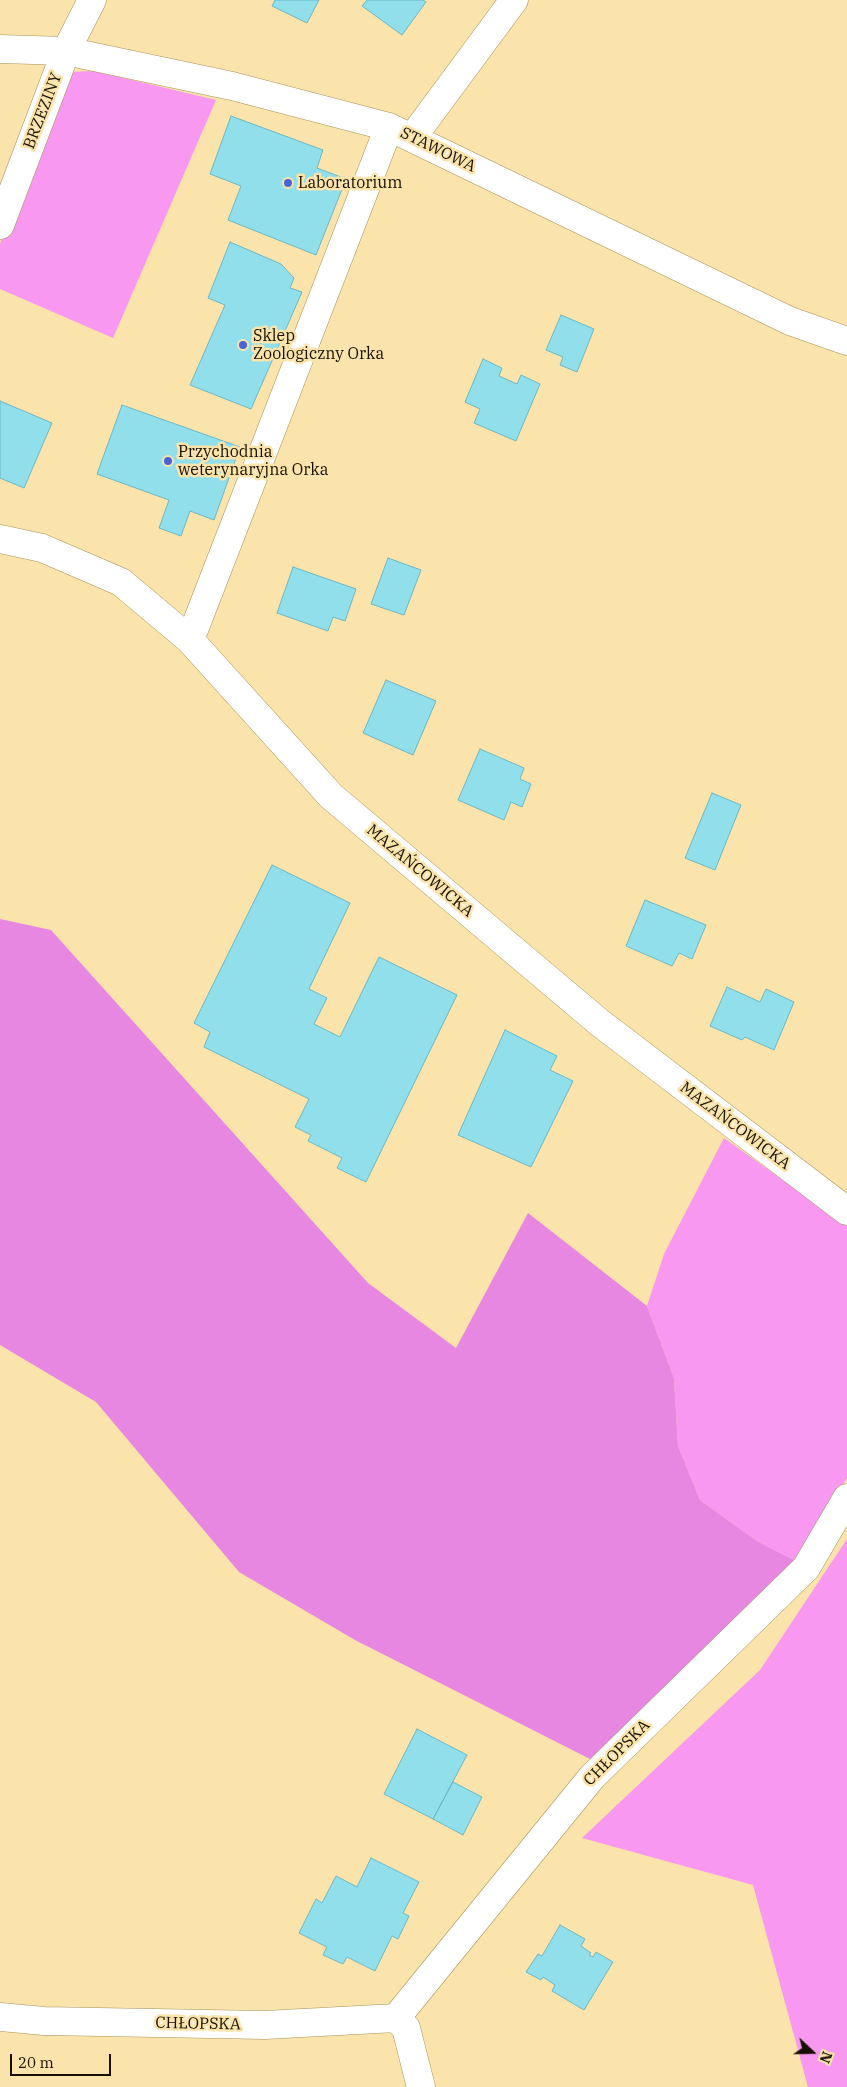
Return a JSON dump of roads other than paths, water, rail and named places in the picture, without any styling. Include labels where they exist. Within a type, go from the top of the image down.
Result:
[{"type":"street","name":"BRZEZINY","points":[[0,226],[66,51],[92,0]]},
{"type":"street","points":[[190,640],[401,133],[514,0]]},
{"type":"street","name":"STAWOWA","points":[[0,49],[66,51],[232,86],[401,133],[790,320],[847,341]]},
{"type":"street","name":"MAZAŃCOWICKA","points":[[0,539],[42,548],[121,582],[190,640],[331,796],[600,1023],[847,1211]]},
{"type":"street","name":"CHŁOPSKA","points":[[0,2017],[44,2021],[264,2025],[396,2018],[592,1777],[806,1568],[847,1498]]},
{"type":"street","points":[[396,2018],[406,2028],[421,2087]]},
{"type":"place","name":"Laboratorium","points":[[288,183]]},
{"type":"place","name":"Sklep Zoologiczny Orka","points":[[243,345]]},
{"type":"place","name":"Przychodnia weterynaryjna Orka","points":[[168,461]]}]
